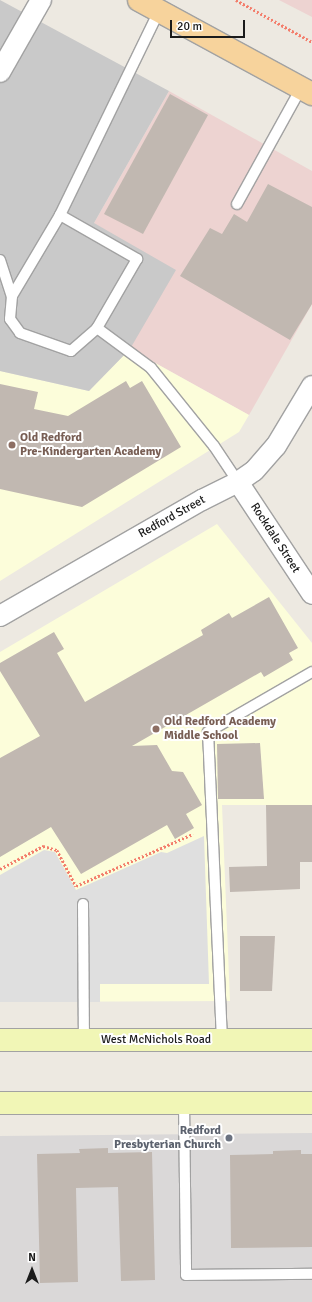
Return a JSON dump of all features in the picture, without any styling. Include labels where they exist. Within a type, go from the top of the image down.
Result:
[{"type":"main road","points":[[140,0],[306,91]]},
{"type":"main road","name":"West McNichols Road","points":[[0,1040],[312,1040]]},
{"type":"main road","points":[[0,1103],[312,1103]]},
{"type":"street","points":[[0,72],[41,0]]},
{"type":"street","name":"Redford Street","points":[[0,616],[202,500],[238,482],[254,470],[276,446],[312,386]]},
{"type":"street","name":"Rockdale Street","points":[[238,482],[312,594]]},
{"type":"lane","points":[[12,296],[60,215],[160,11]]},
{"type":"lane","points":[[237,204],[306,91]]},
{"type":"lane","points":[[0,260],[12,296],[10,319],[20,333],[71,351],[98,328],[137,259],[60,215]]},
{"type":"lane","points":[[98,328],[152,368],[214,446],[238,482]]},
{"type":"lane","points":[[222,1040],[208,732],[312,672]]},
{"type":"lane","points":[[83,904],[84,1040]]},
{"type":"lane","points":[[184,1103],[186,1275],[312,1274]]},
{"type":"path","points":[[236,0],[312,42]]},
{"type":"path","points":[[0,870],[42,846],[57,850],[76,886],[193,834]]},
{"type":"shaded area","points":[[0,0],[169,91],[94,223],[176,270],[130,349],[89,391],[0,371]]},
{"type":"shaded area","points":[[279,0],[312,0],[312,17]]},
{"type":"shaded area","points":[[169,91],[312,171],[312,304],[249,415],[130,349],[94,223]]},
{"type":"shaded area","points":[[130,349],[249,415],[239,432],[0,581],[0,371],[89,391]]},
{"type":"shaded area","name":"Old Redford Academy Middle School","points":[[217,524],[312,643],[312,805],[222,805],[230,1001],[0,1002],[0,652]]},
{"type":"shaded area","points":[[204,836],[209,984],[100,984],[100,1002],[0,1002],[0,875],[44,850],[55,852],[76,890],[161,852],[167,853]]},
{"type":"shaded area","points":[[312,1133],[312,1302],[0,1302],[0,1136]]},
{"type":"building","points":[[170,94],[208,115],[143,234],[104,214]]},
{"type":"building","points":[[268,184],[312,207],[312,304],[290,340],[180,276],[210,228],[222,234],[234,214],[247,222]]},
{"type":"building","points":[[126,381],[130,388],[142,381],[181,447],[82,507],[0,489],[0,384],[38,392],[34,409],[68,416]]},
{"type":"building","points":[[269,597],[298,648],[289,653],[293,660],[264,677],[261,672],[132,746],[157,745],[172,771],[183,772],[202,805],[186,814],[194,828],[175,839],[167,825],[81,874],[51,827],[0,857],[0,758],[40,736],[0,671],[0,663],[54,632],[64,649],[57,653],[85,702],[203,635],[201,630],[229,613],[232,618]]},
{"type":"building","points":[[260,743],[264,799],[218,799],[217,744]]},
{"type":"building","points":[[266,805],[312,805],[312,862],[300,862],[300,889],[230,892],[229,867],[267,866]]},
{"type":"building","points":[[240,936],[275,936],[272,991],[240,991]]},
{"type":"building","points":[[108,1148],[108,1153],[152,1152],[155,1280],[121,1281],[118,1187],[76,1188],[78,1282],[40,1283],[37,1154],[80,1153],[79,1149]]},
{"type":"building","points":[[301,1150],[301,1154],[312,1154],[312,1247],[231,1248],[230,1155],[273,1154],[273,1151]]},
{"type":"place","name":"Old Redford Pre-Kindergarten Academy","points":[[12,445]]},
{"type":"place","name":"Old Redford Academy Middle School","points":[[156,729]]},
{"type":"place","name":"Redford Presbyterian Church","points":[[229,1138]]}]
